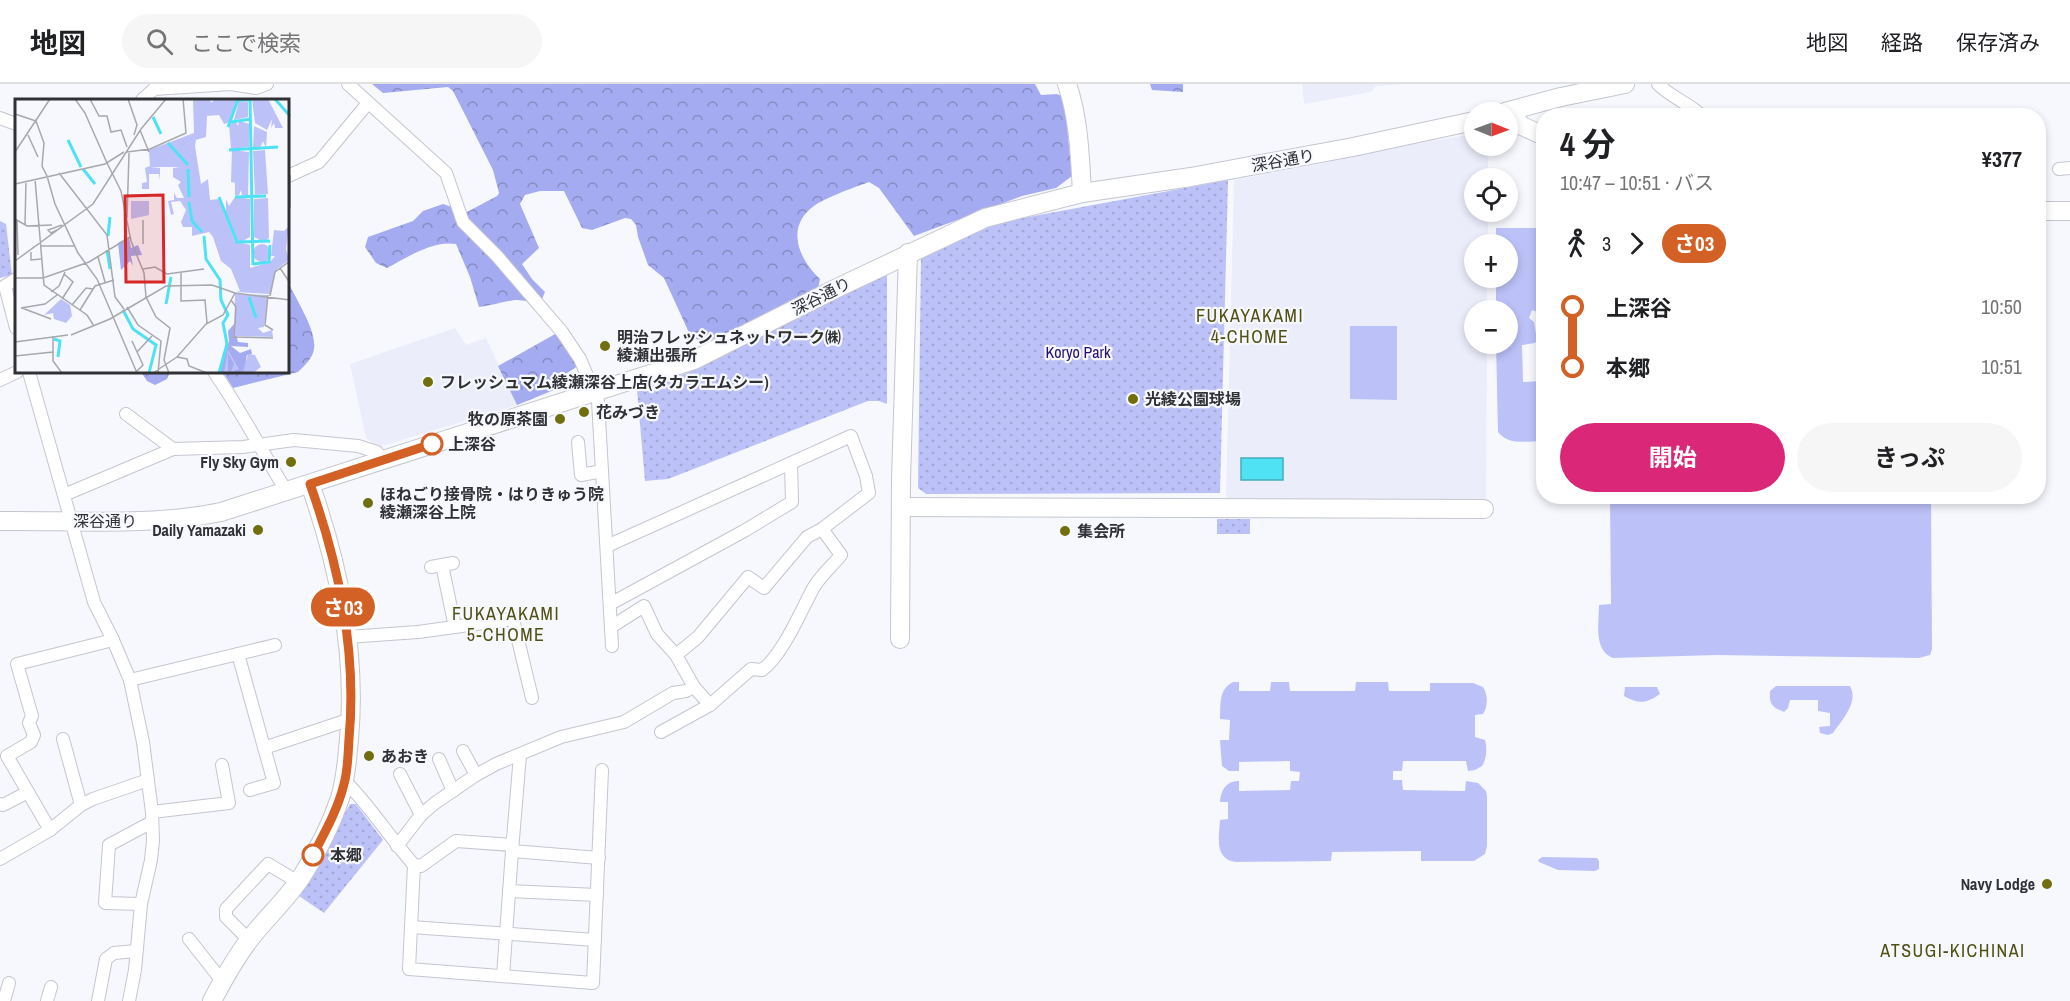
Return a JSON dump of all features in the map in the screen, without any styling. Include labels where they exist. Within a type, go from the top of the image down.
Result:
[{"type":"street","points":[[143,99],[154,87],[231,84],[256,88],[267,84]]},
{"type":"street","points":[[348,84],[446,172],[463,222],[497,256],[562,332],[580,359],[598,401],[612,646]]},
{"type":"street","points":[[1068,84],[1077,124],[1082,193]]},
{"type":"street","points":[[1518,109],[1625,84]]},
{"type":"street","points":[[1658,84],[1695,108]]},
{"type":"street","points":[[290,175],[319,162],[368,103]]},
{"type":"street","points":[[0,118],[15,124]]},
{"type":"street","points":[[1518,122],[1536,132]]},
{"type":"street","name":"深谷通り","points":[[0,521],[158,521],[196,518],[252,504],[381,460],[694,360],[908,253],[985,218],[1082,193],[1191,177],[1353,147],[1464,123]]},
{"type":"street","points":[[2046,211],[2070,211]]},
{"type":"street","points":[[900,639],[908,253]]},
{"type":"street","points":[[2,284],[15,325]]},
{"type":"street","points":[[0,380],[15,373]]},
{"type":"street","points":[[29,374],[94,602],[129,680],[143,742],[152,817],[152,860],[141,904],[134,977],[129,1001]]},
{"type":"street","points":[[215,374],[233,399],[287,492]]},
{"type":"street","points":[[126,414],[173,449]]},
{"type":"street","points":[[607,546],[851,436],[866,476],[869,493],[822,529],[807,537],[764,588],[748,577],[698,637],[676,655]]},
{"type":"street","points":[[64,495],[173,449],[258,445],[294,440],[358,446],[377,452],[381,460]]},
{"type":"street","points":[[578,442],[581,475],[602,471]]},
{"type":"street","points":[[610,604],[744,531],[792,502],[791,463]]},
{"type":"street","points":[[212,1001],[232,963],[298,882],[326,831],[345,781],[352,679],[340,590],[310,484]]},
{"type":"street","points":[[901,507],[1484,508]]},
{"type":"street","points":[[661,732],[710,705],[751,669],[762,670],[769,664],[798,619],[816,584],[842,555],[822,529]]},
{"type":"street","points":[[442,565],[455,627]]},
{"type":"street","points":[[611,627],[644,606],[657,634],[676,655],[694,687],[710,705]]},
{"type":"street","points":[[347,637],[513,619],[532,698]]},
{"type":"street","points":[[50,830],[7,756],[31,742],[34,735],[29,723],[32,716],[17,664],[113,640]]},
{"type":"street","points":[[129,680],[275,645]]},
{"type":"street","points":[[238,654],[274,783],[250,790]]},
{"type":"street","points":[[397,846],[421,815],[476,775],[496,764],[561,737],[624,722],[673,693],[694,687]]},
{"type":"street","points":[[264,748],[351,719]]},
{"type":"street","points":[[63,739],[81,805]]},
{"type":"street","points":[[464,751],[476,775]]},
{"type":"street","points":[[503,976],[520,755]]},
{"type":"street","points":[[439,759],[453,791]]},
{"type":"street","points":[[141,904],[105,903],[109,845],[152,817],[229,803],[222,765]]},
{"type":"street","points":[[414,865],[409,969],[593,983],[602,770]]},
{"type":"street","points":[[400,774],[421,815]]},
{"type":"street","points":[[0,859],[50,830],[81,805],[148,780]]},
{"type":"street","points":[[345,781],[414,865],[421,866],[456,841],[599,858]]},
{"type":"street","points":[[0,804],[3,805],[28,792]]},
{"type":"street","points":[[249,940],[226,917],[226,909],[268,864],[298,882]]},
{"type":"street","points":[[509,891],[597,895]]},
{"type":"street","points":[[411,927],[595,940]]},
{"type":"street","points":[[189,939],[222,981]]},
{"type":"street","points":[[98,1001],[106,959],[114,953],[136,951]]},
{"type":"street","points":[[4,1001],[9,983]]},
{"type":"street","points":[[47,1001],[51,987]]},
{"type":"shaded area","points":[[1302,84],[1403,84],[1376,86],[1371,92],[1304,104]]},
{"type":"shaded area","points":[[1464,136],[1464,156],[1488,156],[1488,168],[1464,168],[1464,222],[1488,222],[1488,234],[1464,234],[1464,288],[1487,288],[1487,300],[1464,300],[1464,354],[1487,354],[1486,501],[1228,498],[1226,495],[1234,180],[1328,162],[1367,151]]},
{"type":"shaded area","points":[[455,328],[466,345],[486,338],[517,405],[379,447],[366,438],[350,364]]},
{"type":"shaded area","points":[[1241,458],[1283,458],[1283,480],[1241,480]]},
{"type":"green space","points":[[372,84],[1035,84],[1041,95],[1057,94],[1064,97],[1072,176],[1056,188],[1022,196],[914,236],[879,188],[869,182],[829,198],[809,210],[798,228],[797,237],[802,255],[820,279],[818,289],[704,342],[691,337],[664,278],[648,265],[636,225],[631,219],[625,218],[592,230],[582,228],[564,191],[540,191],[525,195],[520,204],[539,248],[522,264],[545,292],[542,299],[538,301],[514,300],[479,307],[470,277],[456,244],[447,243],[430,247],[387,268],[376,263],[365,247],[368,237],[413,221],[423,211],[443,204],[467,212],[499,193],[493,170],[453,91],[448,87],[383,93]]},
{"type":"green space","points":[[1150,84],[1183,84],[1183,92],[1152,90]]},
{"type":"green space","name":"Koryo Park","points":[[1228,180],[1220,493],[926,494],[918,488],[921,257],[969,232],[1001,222]]},
{"type":"green space","points":[[0,221],[6,224],[12,275],[0,278]]},
{"type":"green space","points":[[1496,228],[1536,228],[1536,311],[1532,310],[1529,318],[1534,322],[1536,342],[1522,345],[1523,382],[1536,381],[1536,441],[1513,441],[1498,432],[1496,354],[1518,354],[1518,300],[1496,300],[1496,288],[1518,288],[1518,234],[1496,234]]},
{"type":"green space","points":[[887,273],[887,404],[868,401],[668,479],[645,481],[637,390],[687,373]]},
{"type":"green space","points":[[290,286],[305,315],[314,342],[312,356],[298,372],[290,374]]},
{"type":"green space","points":[[1350,326],[1397,326],[1397,400],[1350,399]]},
{"type":"green space","points":[[557,333],[578,366],[555,381],[552,385],[554,390],[517,405],[498,366]]},
{"type":"green space","points":[[142,374],[169,374],[167,379],[155,385],[147,381]]},
{"type":"green space","points":[[224,374],[290,374],[233,388]]},
{"type":"green space","points":[[1610,504],[1931,504],[1932,649],[1930,655],[1919,658],[1717,655],[1613,658],[1602,649],[1598,635],[1599,605],[1611,604]]},
{"type":"green space","points":[[1217,519],[1250,519],[1250,534],[1217,534]]},
{"type":"green space","points":[[1233,682],[1239,682],[1239,691],[1270,691],[1271,682],[1289,682],[1290,691],[1355,691],[1356,682],[1388,682],[1389,691],[1430,691],[1430,683],[1473,683],[1483,687],[1487,697],[1486,708],[1483,714],[1475,715],[1475,737],[1485,740],[1486,743],[1486,757],[1482,766],[1468,771],[1466,761],[1403,761],[1402,771],[1393,771],[1393,780],[1402,780],[1403,790],[1465,791],[1466,781],[1478,783],[1486,791],[1487,796],[1485,854],[1474,861],[1421,861],[1421,851],[1332,852],[1331,861],[1236,862],[1224,857],[1219,840],[1220,820],[1228,819],[1228,802],[1220,802],[1225,787],[1239,781],[1239,791],[1290,790],[1291,781],[1299,781],[1300,772],[1290,771],[1290,761],[1239,762],[1239,771],[1229,771],[1222,766],[1220,740],[1229,740],[1230,720],[1220,719],[1221,703],[1225,689]]},
{"type":"green space","points":[[1776,686],[1850,686],[1851,704],[1845,717],[1833,733],[1828,735],[1820,733],[1819,727],[1830,726],[1830,713],[1818,711],[1818,700],[1790,700],[1784,712],[1774,707],[1770,699],[1770,691]]},
{"type":"green space","points":[[1625,687],[1657,687],[1660,694],[1650,700],[1638,702],[1624,696]]},
{"type":"green space","points":[[350,804],[356,804],[383,840],[324,913],[299,896]]},
{"type":"green space","points":[[1542,857],[1597,858],[1599,869],[1595,871],[1558,870],[1539,862],[1538,860]]},
{"type":"bus line","name":"さ03","points":[[313,855],[334,814],[345,781],[352,679],[340,590],[322,519],[310,484],[432,444]]},
{"type":"place","name":"明治フレッシュネットワーク㈱ 綾瀬出張所","points":[[605,346]]},
{"type":"place","name":"フレッシュマム綾瀬深谷上店(タカラエムシー)","points":[[428,382]]},
{"type":"place","name":"光綾公園球場","points":[[1133,399]]},
{"type":"place","name":"花みづき","points":[[584,412]]},
{"type":"place","name":"牧の原茶園","points":[[560,419]]},
{"type":"place","name":"上深谷","points":[[432,444]]},
{"type":"place","name":"Fly Sky Gym","points":[[291,462]]},
{"type":"place","name":"ほねごり接骨院・はりきゅう院 綾瀬深谷上院","points":[[368,503]]},
{"type":"place","name":"Daily Yamazaki","points":[[258,530]]},
{"type":"place","name":"集会所","points":[[1065,531]]},
{"type":"place","name":"あおき","points":[[369,756]]},
{"type":"place","name":"本郷","points":[[313,855]]},
{"type":"place","name":"Navy Lodge","points":[[2047,884]]},
{"type":"district","name":"FUKAYAKAMI 4-CHOME","points":[[1250,326]]},
{"type":"district","name":"FUKAYAKAMI 5-CHOME","points":[[506,624]]},
{"type":"district","name":"ATSUGI-KICHINAI","points":[[1953,951]]}]
